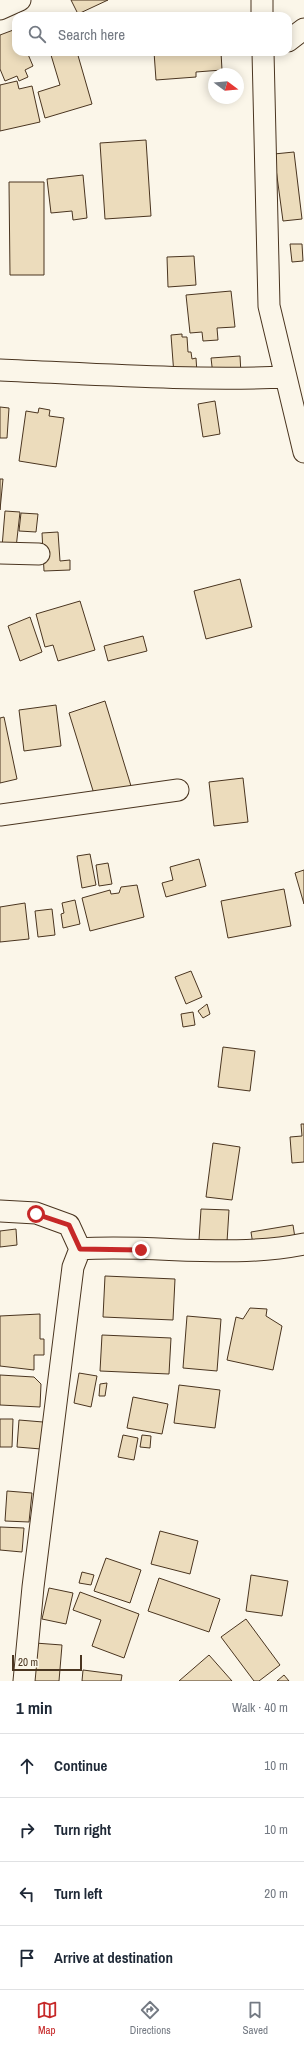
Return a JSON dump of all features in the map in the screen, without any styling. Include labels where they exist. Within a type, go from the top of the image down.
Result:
[{"type":"street","points":[[0,9],[20,0]]},
{"type":"street","points":[[262,0],[262,12]]},
{"type":"street","points":[[292,37],[304,28]]},
{"type":"street","points":[[266,56],[268,306],[304,452]]},
{"type":"street","points":[[0,370],[130,376],[249,379],[286,377]]},
{"type":"street","points":[[0,553],[39,554]]},
{"type":"street","points":[[0,815],[178,790]]},
{"type":"street","points":[[0,1211],[36,1214],[69,1225],[80,1249],[73,1267],[33,1587],[24,1681]]},
{"type":"street","points":[[80,1249],[244,1251],[288,1248],[304,1244]]},
{"type":"building","points":[[71,0],[108,0],[82,12],[77,12]]},
{"type":"building","points":[[12,30],[12,56],[29,56],[33,66],[25,70],[28,77],[19,81],[17,76],[5,81],[0,69],[0,35]]},
{"type":"building","points":[[51,56],[78,56],[92,104],[45,118],[38,92],[60,85]]},
{"type":"building","points":[[154,56],[221,56],[222,68],[208,68],[208,71],[196,72],[196,77],[156,80]]},
{"type":"building","points":[[17,81],[19,89],[32,86],[40,122],[0,131],[0,85]]},
{"type":"building","points":[[146,140],[151,216],[105,219],[100,143]]},
{"type":"building","points":[[294,152],[302,219],[283,221],[274,154]]},
{"type":"building","points":[[83,175],[87,218],[73,220],[72,211],[51,213],[47,179]]},
{"type":"building","points":[[9,182],[44,182],[44,275],[10,275]]},
{"type":"building","points":[[290,244],[302,244],[303,261],[292,262]]},
{"type":"building","points":[[194,256],[196,285],[168,287],[167,257]]},
{"type":"building","points":[[231,291],[235,327],[217,328],[218,340],[203,341],[202,332],[190,333],[186,295]]},
{"type":"building","points":[[182,334],[182,337],[187,337],[188,352],[191,352],[192,359],[196,358],[197,373],[174,375],[171,335]]},
{"type":"building","points":[[240,356],[241,374],[213,375],[211,358]]},
{"type":"building","points":[[215,401],[220,434],[203,437],[198,404]]},
{"type":"building","points":[[0,407],[9,408],[7,438],[0,438]]},
{"type":"building","points":[[39,408],[50,410],[49,416],[64,418],[56,467],[19,461],[26,411],[38,413]]},
{"type":"building","points":[[0,479],[3,479],[0,510]]},
{"type":"building","points":[[5,511],[20,512],[16,548],[2,547]]},
{"type":"building","points":[[21,513],[38,514],[36,532],[19,531]]},
{"type":"building","points":[[58,532],[60,561],[70,560],[70,570],[44,571],[42,533]]},
{"type":"building","points":[[240,579],[252,627],[206,639],[194,591]]},
{"type":"building","points":[[80,601],[95,650],[58,661],[53,645],[45,647],[36,614]]},
{"type":"building","points":[[30,617],[42,652],[20,661],[8,626]]},
{"type":"building","points":[[143,636],[147,651],[108,661],[104,646]]},
{"type":"building","points":[[105,701],[131,786],[95,797],[69,713]]},
{"type":"building","points":[[56,705],[61,746],[24,751],[19,710]]},
{"type":"building","points":[[4,717],[17,779],[0,783],[0,718]]},
{"type":"building","points":[[243,778],[248,822],[214,826],[209,782]]},
{"type":"building","points":[[90,854],[96,885],[82,888],[77,856]]},
{"type":"building","points":[[199,859],[206,886],[166,897],[162,883],[173,880],[170,867]]},
{"type":"building","points":[[108,863],[112,884],[99,886],[96,865]]},
{"type":"building","points":[[304,870],[304,904],[295,873]]},
{"type":"building","points":[[137,885],[144,917],[90,931],[82,898],[110,890],[111,894],[119,893],[121,887]]},
{"type":"building","points":[[284,889],[291,926],[228,938],[221,901]]},
{"type":"building","points":[[75,900],[80,924],[63,928],[61,914],[64,913],[62,903]]},
{"type":"building","points":[[25,903],[29,939],[0,942],[0,907]]},
{"type":"building","points":[[52,909],[55,935],[38,937],[35,911]]},
{"type":"building","points":[[191,971],[202,997],[186,1004],[175,977]]},
{"type":"building","points":[[207,1004],[210,1014],[203,1018],[198,1011]]},
{"type":"building","points":[[193,1012],[195,1025],[183,1027],[181,1014]]},
{"type":"building","points":[[223,1047],[255,1051],[250,1091],[218,1087]]},
{"type":"building","points":[[301,1124],[304,1124],[304,1162],[292,1163],[290,1137],[302,1136]]},
{"type":"building","points":[[213,1143],[240,1147],[232,1200],[206,1197]]},
{"type":"building","points":[[201,1209],[229,1210],[227,1242],[199,1240]]},
{"type":"building","points":[[293,1225],[295,1238],[253,1245],[251,1232]]},
{"type":"building","points":[[16,1229],[17,1245],[0,1247],[0,1231]]},
{"type":"building","points":[[105,1276],[175,1279],[173,1320],[103,1317]]},
{"type":"building","points":[[250,1308],[267,1309],[266,1316],[282,1326],[273,1370],[227,1360],[236,1317],[243,1319]]},
{"type":"building","points":[[40,1314],[40,1339],[44,1339],[44,1355],[34,1355],[34,1370],[0,1366],[0,1316]]},
{"type":"building","points":[[187,1316],[221,1319],[217,1371],[183,1368]]},
{"type":"building","points":[[102,1335],[171,1338],[169,1374],[100,1371]]},
{"type":"building","points":[[79,1373],[97,1376],[91,1407],[74,1403]]},
{"type":"building","points":[[0,1375],[34,1377],[41,1384],[40,1407],[0,1405]]},
{"type":"building","points":[[107,1383],[105,1396],[99,1396],[100,1384]]},
{"type":"building","points":[[179,1385],[220,1390],[215,1428],[174,1423]]},
{"type":"building","points":[[133,1397],[168,1404],[162,1434],[127,1428]]},
{"type":"building","points":[[0,1419],[13,1419],[12,1447],[0,1447]]},
{"type":"building","points":[[19,1420],[43,1422],[41,1449],[17,1447]]},
{"type":"building","points":[[123,1435],[138,1438],[134,1460],[118,1457]]},
{"type":"building","points":[[142,1435],[151,1436],[150,1448],[140,1447]]},
{"type":"building","points":[[7,1491],[32,1493],[29,1522],[5,1521]]},
{"type":"building","points":[[0,1527],[24,1528],[22,1552],[0,1550]]},
{"type":"building","points":[[160,1531],[198,1541],[190,1574],[151,1564]]},
{"type":"building","points":[[106,1558],[141,1570],[130,1603],[94,1591]]},
{"type":"building","points":[[82,1572],[94,1575],[91,1585],[79,1583]]},
{"type":"building","points":[[251,1575],[288,1581],[282,1616],[246,1611]]},
{"type":"building","points":[[159,1578],[220,1599],[209,1632],[148,1611]]},
{"type":"building","points":[[49,1588],[73,1593],[66,1624],[42,1619]]},
{"type":"building","points":[[80,1592],[139,1614],[124,1658],[92,1646],[101,1620],[73,1610]]},
{"type":"building","points":[[246,1619],[280,1665],[259,1681],[254,1681],[221,1637]]},
{"type":"building","points":[[35,1643],[62,1645],[59,1681],[31,1681]]},
{"type":"building","points":[[209,1655],[232,1681],[179,1681]]},
{"type":"building","points":[[83,1670],[122,1675],[121,1681],[82,1681]]},
{"type":"building","points":[[284,1675],[289,1681],[277,1681]]},
{"type":"route","points":[[36,1214],[51,1217],[69,1225],[80,1249],[141,1250]]}]
